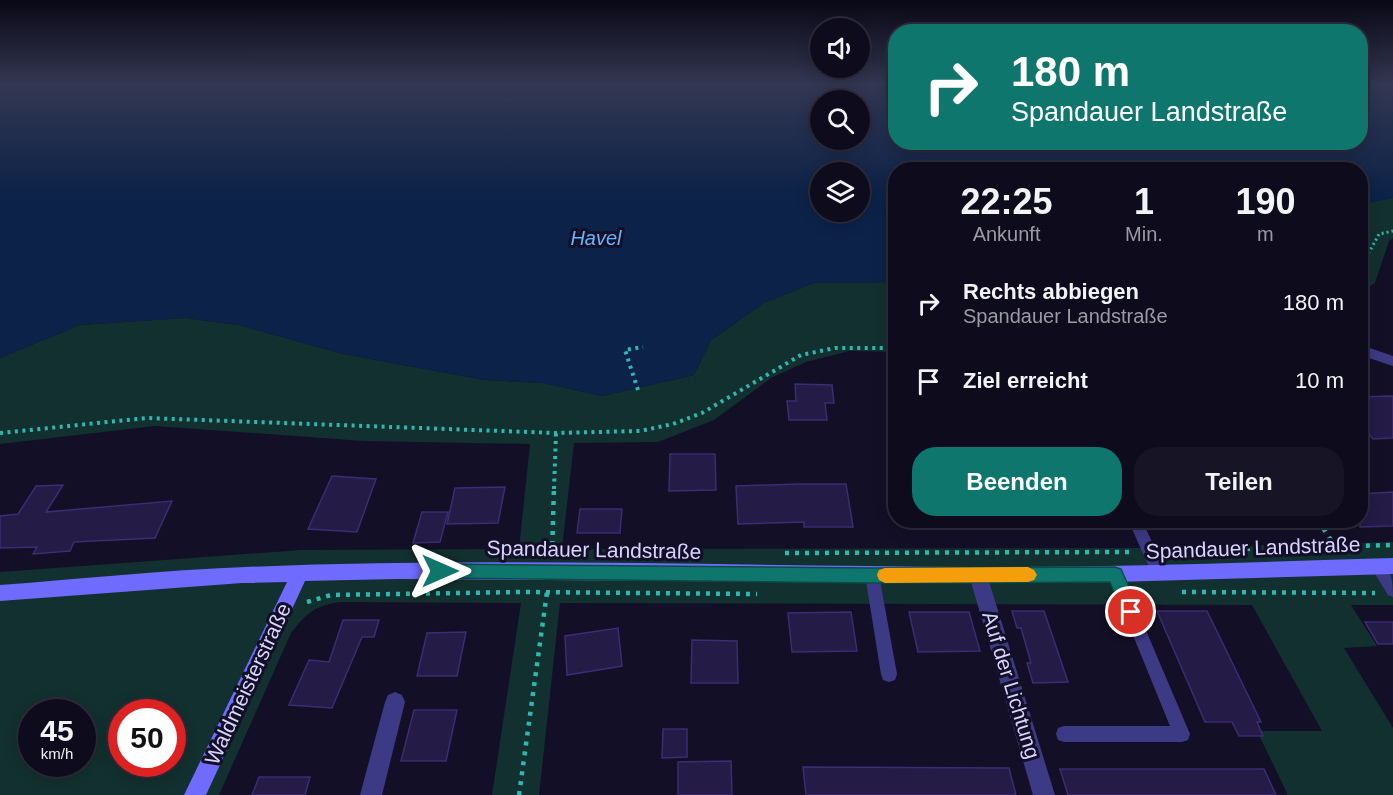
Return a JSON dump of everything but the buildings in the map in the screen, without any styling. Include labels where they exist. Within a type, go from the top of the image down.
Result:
[{"type":"main road","name":"Spandauer Landstraße","points":[[0,593],[242,574],[550,571],[978,575],[1115,574],[1385,566]]},
{"type":"main road","name":"Waldmeisterstraße","points":[[195,795],[300,573]]},
{"type":"street","points":[[1368,352],[1393,361]]},
{"type":"street","name":"Auf der Lichtung","points":[[978,575],[1044,795]]},
{"type":"street","points":[[371,795],[395,702]]},
{"type":"lane","points":[[1139,528],[1159,573]]},
{"type":"lane","points":[[1385,566],[1393,590]]},
{"type":"lane","points":[[1064,734],[1182,734],[1115,574]]},
{"type":"lane","points":[[872,575],[889,674]]},
{"type":"path","points":[[1368,255],[1378,234],[1393,231]]},
{"type":"path","points":[[638,390],[625,350],[643,347]]},
{"type":"path","points":[[0,433],[147,418],[556,433],[640,431],[673,424],[702,413],[801,355],[835,348],[888,348]]},
{"type":"path","points":[[552,552],[556,433]]},
{"type":"path","points":[[1323,528],[1334,546]]},
{"type":"path","points":[[519,795],[550,571]]},
{"type":"green space","points":[[1393,198],[1393,238],[1389,241],[1375,283],[1368,288],[1368,203]]},
{"type":"green space","points":[[888,282],[888,352],[849,351],[806,362],[771,378],[714,420],[658,442],[574,443],[562,549],[1156,548],[1393,542],[1393,605],[1351,605],[1377,646],[1344,648],[1393,728],[1393,795],[1288,795],[1257,731],[1322,731],[1252,605],[560,603],[539,795],[492,795],[521,603],[340,602],[317,608],[291,633],[219,795],[0,795],[0,572],[301,550],[519,549],[530,444],[364,441],[155,426],[0,444],[0,358],[80,325],[185,318],[239,325],[343,354],[485,380],[543,383],[602,396],[694,375],[711,340],[764,303],[814,283]]},
{"type":"water","name":"Havel","points":[[0,122],[810,122],[810,150],[870,150],[870,122],[888,122],[888,150],[1368,150],[1368,122],[1393,122],[1393,198],[1368,203],[1368,162],[888,162],[888,282],[814,283],[764,303],[711,340],[694,375],[602,396],[543,383],[485,380],[343,354],[239,325],[185,318],[80,325],[0,358]]},
{"type":"slow traffic","points":[[885,575],[1028,575]]},
{"type":"route","points":[[440,571],[872,575],[1115,574],[1131,612]]}]
